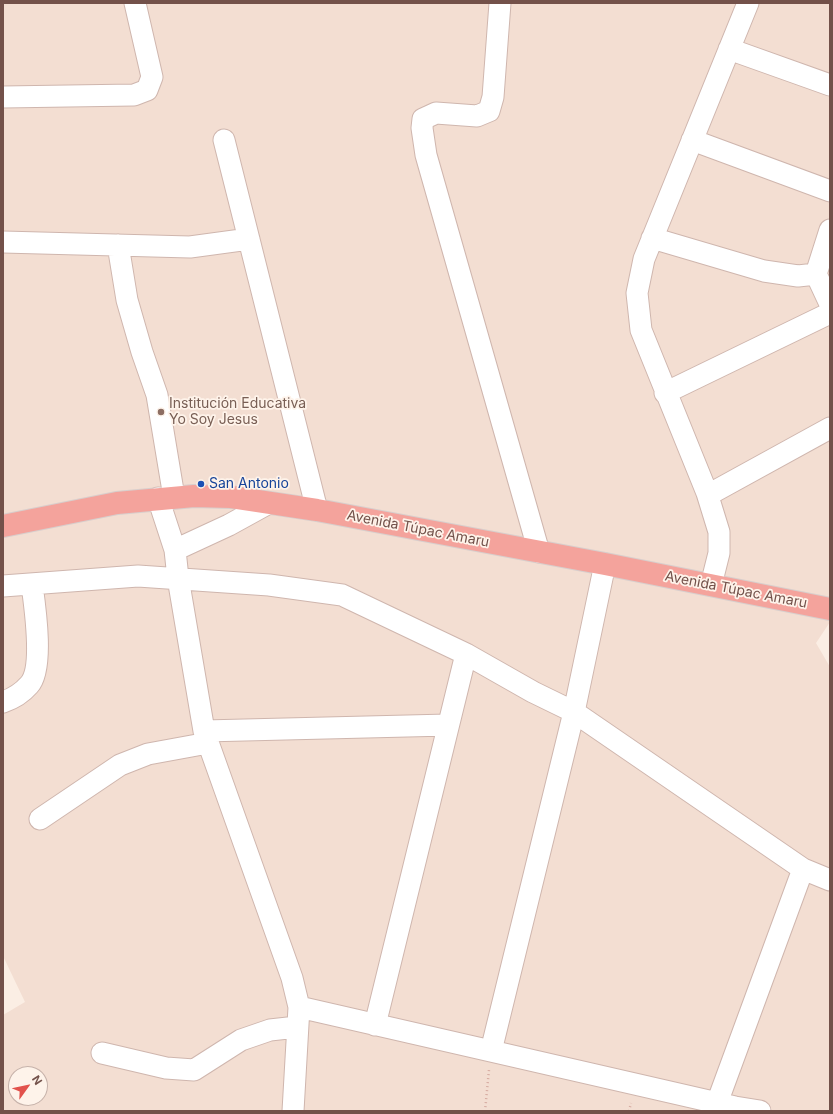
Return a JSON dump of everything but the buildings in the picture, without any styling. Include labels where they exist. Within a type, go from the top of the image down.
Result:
[{"type":"highway","name":"Avenida Túpac Amaru","points":[[3,526],[117,503],[166,498],[231,497],[317,510],[605,564],[830,609]]},
{"type":"street","points":[[3,97],[134,95],[147,90],[152,77],[135,3]]},
{"type":"street","points":[[500,3],[493,97],[489,111],[477,116],[436,113],[423,119],[422,128],[426,155],[539,552]]},
{"type":"street","points":[[711,586],[719,553],[719,532],[708,496],[665,394],[641,330],[637,293],[644,259],[652,238],[748,3]]},
{"type":"street","points":[[729,49],[830,85]]},
{"type":"street","points":[[224,140],[317,510]]},
{"type":"street","points":[[692,140],[830,191]]},
{"type":"street","points":[[830,230],[816,274],[830,304]]},
{"type":"street","points":[[652,238],[764,271],[798,276],[816,274]]},
{"type":"street","points":[[3,242],[190,247],[248,239]]},
{"type":"street","points":[[118,245],[127,300],[142,352],[157,395],[166,498],[178,578],[206,737],[292,978],[298,1017],[293,1111]]},
{"type":"street","points":[[665,394],[830,313]]},
{"type":"street","points":[[708,496],[830,428]]},
{"type":"street","points":[[175,550],[229,525],[269,503]]},
{"type":"street","points":[[491,1051],[574,712],[605,564]]},
{"type":"street","points":[[3,586],[131,577],[178,578],[269,584],[342,595],[466,654],[533,692],[574,712],[803,868],[830,880]]},
{"type":"street","points":[[3,702],[12,698],[30,685],[38,657],[36,611],[32,585]]},
{"type":"street","points":[[375,1024],[466,654]]},
{"type":"street","points":[[40,819],[120,765],[148,754],[206,737],[448,725]]},
{"type":"street","points":[[729,1107],[803,868]]},
{"type":"street","points":[[102,1053],[166,1068],[194,1070],[241,1040],[270,1030],[298,1017],[375,1024],[729,1107],[760,1111]]},
{"type":"path","points":[[485,1111],[491,1051]]},
{"type":"shaded area","points":[[3,3],[830,3],[830,622],[816,643],[830,667],[830,1111],[3,1111],[3,1015],[25,1002],[3,956]]},
{"type":"place","name":"Institución Educativa Yo Soy Jesus","points":[[161,412]]},
{"type":"place","name":"San Antonio","points":[[201,484]]}]
